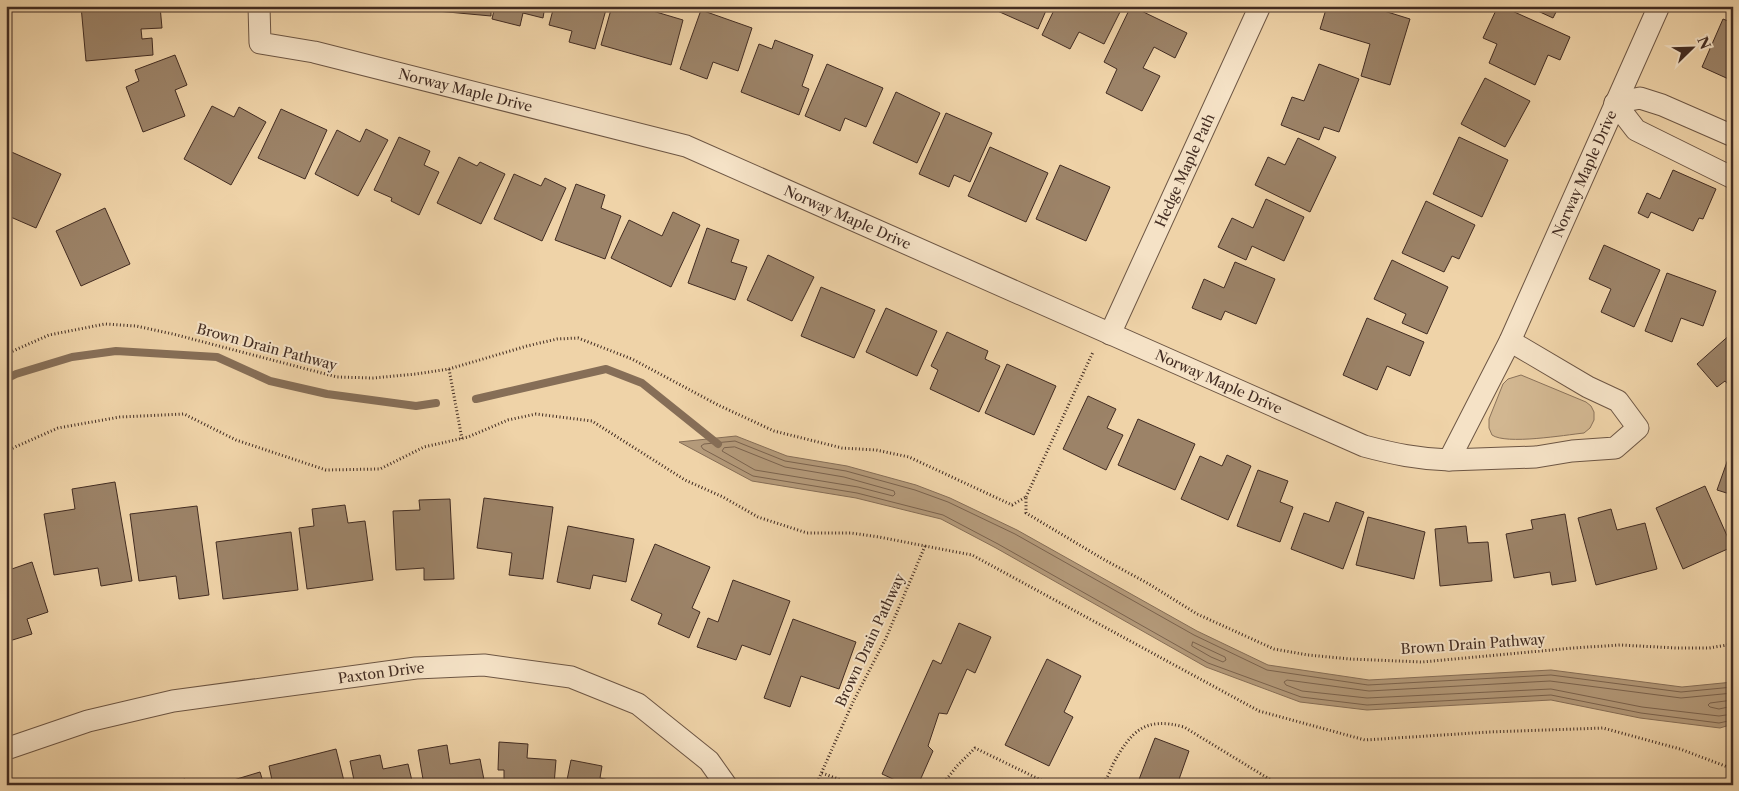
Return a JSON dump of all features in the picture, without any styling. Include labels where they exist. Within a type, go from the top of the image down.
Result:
[{"type":"street","name":"Norway Maple Drive","points":[[259,6],[260,43],[314,52],[686,146],[1364,446],[1396,455],[1422,459],[1536,457],[1572,451],[1615,448],[1638,428],[1618,401],[1588,387],[1510,341]]},
{"type":"street","name":"Hedge Maple Path","points":[[1106,333],[1260,6]]},
{"type":"street","name":"Norway Maple Drive","points":[[1449,460],[1510,341],[1659,6]]},
{"type":"street","points":[[1733,136],[1662,105],[1640,98],[1615,103],[1636,130],[1733,178]]},
{"type":"street","name":"Paxton Drive","points":[[6,749],[88,721],[173,700],[416,668],[484,665],[572,677],[638,704],[709,761],[726,785]]},
{"type":"path","name":"Brown Drain Pathway","points":[[6,354],[49,336],[105,324],[136,326],[173,334],[337,378],[382,377],[449,369],[482,358],[557,339],[578,338],[632,359],[718,406],[774,431],[842,448],[876,450],[910,457],[1012,505],[1026,497],[1026,513],[1197,614],[1274,649],[1308,655],[1350,659],[1422,662],[1620,645],[1709,648],[1733,644]]},
{"type":"path","points":[[1026,497],[1106,333]]},
{"type":"path","points":[[449,369],[462,438]]},
{"type":"path","points":[[6,451],[58,428],[120,418],[184,414],[236,440],[326,470],[380,469],[424,447],[462,438],[508,420],[536,414],[592,420],[685,480],[723,496],[758,517],[807,533],[879,537],[972,555],[1259,711],[1365,740],[1489,732],[1604,728],[1680,749],[1733,768]]},
{"type":"path","name":"Brown Drain Pathway","points":[[816,785],[853,702],[886,638],[925,546]]},
{"type":"path","points":[[1102,785],[1128,739],[1137,730],[1159,723],[1171,723],[1184,727],[1279,785]]},
{"type":"path","points":[[942,785],[975,748],[1051,785]]},
{"type":"path","points":[[822,773],[854,785]]},
{"type":"shaded area","points":[[1521,375],[1586,402],[1594,412],[1594,420],[1590,428],[1584,433],[1522,439],[1499,438],[1492,435],[1489,428],[1489,419],[1503,384],[1508,379]]},
{"type":"water","points":[[736,436],[787,456],[847,466],[916,485],[950,498],[1017,530],[1197,631],[1268,665],[1369,680],[1551,670],[1682,687],[1733,682],[1733,724],[1720,728],[1640,718],[1551,700],[1367,710],[1300,702],[1206,667],[941,519],[856,498],[752,481],[679,442]]},
{"type":"building","points":[[81,6],[160,6],[162,28],[141,29],[142,39],[152,38],[153,55],[86,61]]},
{"type":"building","points":[[426,6],[491,6],[491,16],[426,10]]},
{"type":"building","points":[[495,6],[545,6],[543,18],[523,13],[520,26],[492,19]]},
{"type":"building","points":[[554,6],[607,6],[595,49],[569,42],[572,31],[549,25]]},
{"type":"building","points":[[612,6],[636,6],[683,20],[671,65],[601,45]]},
{"type":"building","points":[[994,6],[1048,6],[1038,29],[993,9]]},
{"type":"building","points":[[1056,6],[1120,6],[1122,8],[1104,44],[1079,32],[1070,49],[1042,35]]},
{"type":"building","points":[[1131,6],[1187,33],[1175,58],[1154,47],[1143,68],[1160,76],[1142,111],[1106,93],[1117,69],[1104,62]]},
{"type":"building","points":[[1327,6],[1368,6],[1410,19],[1390,85],[1361,76],[1370,44],[1320,29]]},
{"type":"building","points":[[1498,6],[1570,37],[1560,60],[1548,55],[1535,85],[1489,63],[1497,44],[1483,38]]},
{"type":"building","points":[[1527,6],[1559,6],[1553,18]]},
{"type":"building","points":[[701,10],[752,28],[738,71],[713,62],[707,79],[680,69]]},
{"type":"building","points":[[1723,19],[1733,23],[1733,81],[1702,67]]},
{"type":"building","points":[[775,40],[813,55],[802,86],[809,89],[799,115],[741,92],[759,44],[772,49]]},
{"type":"building","points":[[175,55],[187,85],[175,90],[185,116],[143,132],[126,87],[139,81],[135,70]]},
{"type":"building","points":[[827,64],[883,88],[866,127],[845,118],[840,131],[805,116]]},
{"type":"building","points":[[1319,64],[1359,79],[1339,132],[1324,127],[1319,140],[1281,125],[1292,97],[1304,101]]},
{"type":"building","points":[[1485,78],[1530,101],[1505,147],[1461,124]]},
{"type":"building","points":[[896,92],[940,113],[917,163],[873,143]]},
{"type":"building","points":[[212,106],[234,117],[239,107],[266,122],[231,185],[184,159]]},
{"type":"building","points":[[281,109],[327,130],[305,179],[258,158]]},
{"type":"building","points":[[946,113],[992,133],[970,182],[954,175],[949,187],[919,174]]},
{"type":"building","points":[[366,129],[388,140],[358,196],[315,174],[337,130],[360,142]]},
{"type":"building","points":[[399,137],[430,151],[424,165],[439,172],[419,215],[391,201],[392,198],[374,190]]},
{"type":"building","points":[[1459,137],[1508,160],[1482,217],[1433,194]]},
{"type":"building","points":[[1298,138],[1336,157],[1310,212],[1255,185],[1268,157],[1285,165]]},
{"type":"building","points":[[990,147],[1048,173],[1026,222],[968,196]]},
{"type":"building","points":[[7,150],[61,174],[36,228],[6,215]]},
{"type":"building","points":[[459,157],[477,166],[480,162],[505,174],[481,224],[437,203]]},
{"type":"building","points":[[1060,165],[1110,187],[1086,241],[1036,219]]},
{"type":"building","points":[[1673,170],[1716,189],[1703,219],[1699,218],[1693,231],[1651,212],[1648,218],[1638,213],[1647,193],[1660,199]]},
{"type":"building","points":[[514,174],[541,186],[545,178],[566,188],[542,241],[494,219]]},
{"type":"building","points":[[576,184],[605,195],[601,208],[621,216],[605,259],[555,240]]},
{"type":"building","points":[[1266,199],[1304,217],[1284,261],[1252,246],[1246,260],[1218,247],[1232,218],[1253,228]]},
{"type":"building","points":[[1426,201],[1475,225],[1459,259],[1452,256],[1444,272],[1402,253]]},
{"type":"building","points":[[105,208],[130,264],[81,286],[56,231]]},
{"type":"building","points":[[673,212],[700,225],[671,287],[611,258],[629,220],[662,236]]},
{"type":"building","points":[[707,228],[739,240],[731,262],[747,267],[735,300],[688,283]]},
{"type":"building","points":[[1604,245],[1660,270],[1634,327],[1601,312],[1611,289],[1589,279]]},
{"type":"building","points":[[768,255],[814,277],[792,321],[747,300]]},
{"type":"building","points":[[1392,260],[1448,287],[1427,334],[1402,323],[1406,314],[1374,299]]},
{"type":"building","points":[[1235,262],[1275,279],[1256,324],[1225,311],[1221,320],[1192,308],[1204,279],[1224,288]]},
{"type":"building","points":[[1667,273],[1716,291],[1703,326],[1681,318],[1672,342],[1645,331]]},
{"type":"building","points":[[821,287],[875,310],[854,358],[801,336]]},
{"type":"building","points":[[886,308],[937,331],[917,376],[866,352]]},
{"type":"building","points":[[1367,318],[1424,342],[1410,376],[1387,366],[1377,390],[1343,375]]},
{"type":"building","points":[[947,332],[988,351],[985,359],[1000,366],[979,412],[930,389],[938,370],[931,366]]},
{"type":"building","points":[[1733,332],[1733,390],[1725,381],[1717,387],[1697,364]]},
{"type":"building","points":[[1007,364],[1056,386],[1034,435],[985,413]]},
{"type":"building","points":[[1088,396],[1116,409],[1107,428],[1123,435],[1106,470],[1063,449]]},
{"type":"building","points":[[1138,419],[1195,444],[1175,490],[1118,465]]},
{"type":"building","points":[[1733,445],[1733,495],[1717,490]]},
{"type":"building","points":[[1227,455],[1251,466],[1228,520],[1181,499],[1200,456],[1222,466]]},
{"type":"building","points":[[1258,470],[1288,481],[1280,502],[1293,507],[1280,542],[1237,526]]},
{"type":"building","points":[[115,482],[132,581],[101,586],[98,568],[54,575],[44,514],[75,509],[72,489]]},
{"type":"building","points":[[1705,486],[1732,547],[1683,569],[1656,508]]},
{"type":"building","points":[[484,498],[553,507],[543,579],[509,575],[512,553],[477,548]]},
{"type":"building","points":[[450,499],[454,579],[424,580],[424,568],[396,570],[393,511],[420,510],[419,500]]},
{"type":"building","points":[[1336,502],[1364,512],[1343,569],[1291,549],[1304,513],[1329,522]]},
{"type":"building","points":[[345,505],[348,523],[365,521],[373,580],[307,589],[299,528],[314,526],[312,509]]},
{"type":"building","points":[[197,506],[209,595],[179,599],[176,576],[139,581],[130,514]]},
{"type":"building","points":[[1611,509],[1617,530],[1645,523],[1657,569],[1596,585],[1578,518]]},
{"type":"building","points":[[1565,514],[1576,581],[1552,585],[1550,572],[1514,578],[1506,534],[1533,529],[1531,520]]},
{"type":"building","points":[[1368,517],[1425,532],[1414,579],[1356,565]]},
{"type":"building","points":[[568,526],[634,539],[626,582],[593,575],[590,589],[557,582]]},
{"type":"building","points":[[1466,526],[1468,543],[1488,542],[1492,581],[1440,586],[1435,529]]},
{"type":"building","points":[[291,532],[298,590],[223,599],[216,542]]},
{"type":"building","points":[[655,544],[710,567],[692,608],[700,612],[689,638],[658,624],[662,614],[631,600]]},
{"type":"building","points":[[32,562],[48,612],[27,619],[32,634],[6,642],[6,571]]},
{"type":"building","points":[[733,580],[790,601],[770,655],[742,645],[736,660],[697,647],[708,618],[718,622]]},
{"type":"building","points":[[793,619],[856,642],[839,689],[801,676],[790,707],[764,698]]},
{"type":"building","points":[[959,623],[991,637],[975,673],[967,669],[947,714],[939,713],[928,746],[933,751],[918,785],[906,785],[882,774],[933,660],[941,664]]},
{"type":"building","points":[[1047,659],[1081,676],[1064,712],[1073,717],[1049,766],[1005,745]]},
{"type":"building","points":[[1155,738],[1189,751],[1177,785],[1145,785],[1138,782]]},
{"type":"building","points":[[499,742],[528,744],[527,758],[556,760],[554,785],[504,785],[504,770],[498,770]]},
{"type":"building","points":[[447,745],[450,764],[480,759],[485,785],[424,785],[418,750]]},
{"type":"building","points":[[336,749],[345,785],[273,785],[269,766]]},
{"type":"building","points":[[380,755],[383,769],[408,764],[413,785],[355,785],[350,761]]},
{"type":"building","points":[[571,760],[602,766],[600,778],[632,785],[566,785]]},
{"type":"building","points":[[260,772],[264,785],[217,785]]},
{"type":"building","points":[[185,779],[187,785],[161,785]]},
{"type":"waterway","points":[[6,379],[16,374],[72,357],[116,351],[217,357],[270,381],[327,394],[416,406],[436,403]]},
{"type":"waterway","points":[[476,399],[606,369],[642,383],[718,444]]}]
